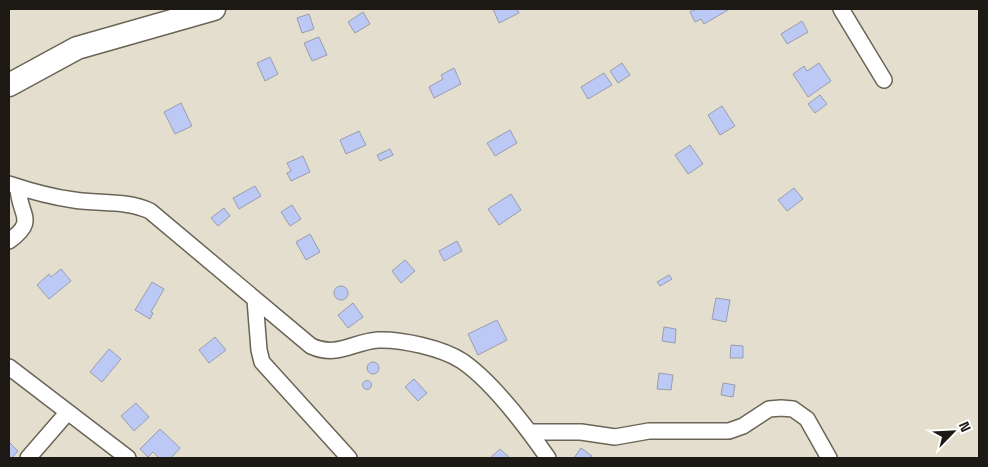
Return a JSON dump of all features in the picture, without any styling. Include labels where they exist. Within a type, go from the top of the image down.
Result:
[{"type":"main road","points":[[9,86],[77,48],[214,9]]},
{"type":"street","points":[[841,9],[884,80]]},
{"type":"street","points":[[9,241],[23,230],[26,219],[13,186]]},
{"type":"street","points":[[13,186],[74,200],[135,204],[150,211],[311,346],[323,352],[333,352],[371,341],[390,339],[434,350],[461,360],[480,376],[530,432],[548,458]]},
{"type":"street","points":[[255,300],[259,350],[262,362],[349,458]]},
{"type":"street","points":[[9,367],[128,458]]},
{"type":"street","points":[[530,432],[581,432],[615,437],[649,431],[729,431],[743,426],[769,409],[793,409],[807,419],[829,458]]},
{"type":"street","points":[[28,458],[67,413]]},
{"type":"building","points":[[493,9],[517,9],[519,13],[499,23]]},
{"type":"building","points":[[696,9],[728,10],[704,24],[701,19],[695,22],[690,12]]},
{"type":"building","points":[[363,12],[370,24],[355,33],[348,22]]},
{"type":"building","points":[[309,14],[314,29],[302,33],[297,18]]},
{"type":"building","points":[[802,21],[808,32],[787,44],[781,34]]},
{"type":"building","points":[[319,37],[327,55],[312,61],[304,43]]},
{"type":"building","points":[[270,57],[278,74],[265,81],[257,63]]},
{"type":"building","points":[[622,63],[630,75],[618,83],[610,71]]},
{"type":"building","points":[[819,63],[831,81],[808,97],[793,74],[804,66],[807,71]]},
{"type":"building","points":[[454,68],[461,84],[434,98],[429,87],[443,79],[441,75]]},
{"type":"building","points":[[604,73],[612,85],[588,99],[581,87]]},
{"type":"building","points":[[820,95],[827,104],[815,113],[808,104]]},
{"type":"building","points":[[181,103],[192,126],[175,134],[164,112]]},
{"type":"building","points":[[722,106],[735,126],[720,135],[708,115]]},
{"type":"building","points":[[510,130],[517,143],[495,156],[487,143]]},
{"type":"building","points":[[359,131],[366,145],[346,154],[340,140]]},
{"type":"building","points":[[690,145],[703,164],[688,174],[675,155]]},
{"type":"building","points":[[390,149],[393,155],[380,161],[377,155]]},
{"type":"building","points":[[303,156],[310,172],[291,181],[287,173],[291,171],[287,163]]},
{"type":"building","points":[[255,186],[261,196],[239,209],[233,198]]},
{"type":"building","points":[[794,188],[803,199],[787,211],[778,200]]},
{"type":"building","points":[[511,194],[521,210],[499,225],[488,209]]},
{"type":"building","points":[[292,205],[301,219],[290,226],[281,212]]},
{"type":"building","points":[[224,208],[230,216],[218,226],[211,218]]},
{"type":"building","points":[[310,234],[320,252],[306,260],[296,242]]},
{"type":"building","points":[[457,241],[462,251],[444,261],[439,251]]},
{"type":"building","points":[[405,260],[415,271],[401,283],[392,271]]},
{"type":"building","points":[[61,269],[71,281],[49,299],[37,285],[49,274],[51,277]]},
{"type":"building","points":[[669,275],[672,279],[660,286],[657,282]]},
{"type":"building","points":[[152,282],[164,289],[151,312],[153,313],[150,319],[135,310]]},
{"type":"building","points":[[338,286],[344,286],[348,293],[344,300],[338,300],[334,296],[334,290]]},
{"type":"building","points":[[716,298],[730,300],[726,322],[712,319]]},
{"type":"building","points":[[353,303],[363,317],[348,328],[338,315]]},
{"type":"building","points":[[497,320],[507,340],[478,355],[468,334]]},
{"type":"building","points":[[664,327],[676,329],[675,343],[662,341]]},
{"type":"building","points":[[215,337],[226,350],[209,363],[199,350]]},
{"type":"building","points":[[731,345],[743,346],[743,358],[730,358]]},
{"type":"building","points":[[109,349],[121,359],[102,382],[90,372]]},
{"type":"building","points":[[375,362],[378,363],[378,373],[371,374],[368,373],[367,366],[368,363]]},
{"type":"building","points":[[659,373],[673,375],[671,390],[657,389]]},
{"type":"building","points":[[414,379],[427,393],[418,401],[405,387]]},
{"type":"building","points":[[367,380],[372,385],[367,390],[362,385]]},
{"type":"building","points":[[723,383],[735,385],[733,397],[721,395]]},
{"type":"building","points":[[136,403],[149,417],[134,431],[121,416]]},
{"type":"building","points":[[160,429],[180,448],[171,458],[159,458],[153,452],[148,457],[140,449]]},
{"type":"building","points":[[9,442],[18,451],[12,458],[9,458]]},
{"type":"building","points":[[581,448],[592,456],[591,458],[574,458]]},
{"type":"building","points":[[500,449],[510,458],[490,458]]}]
